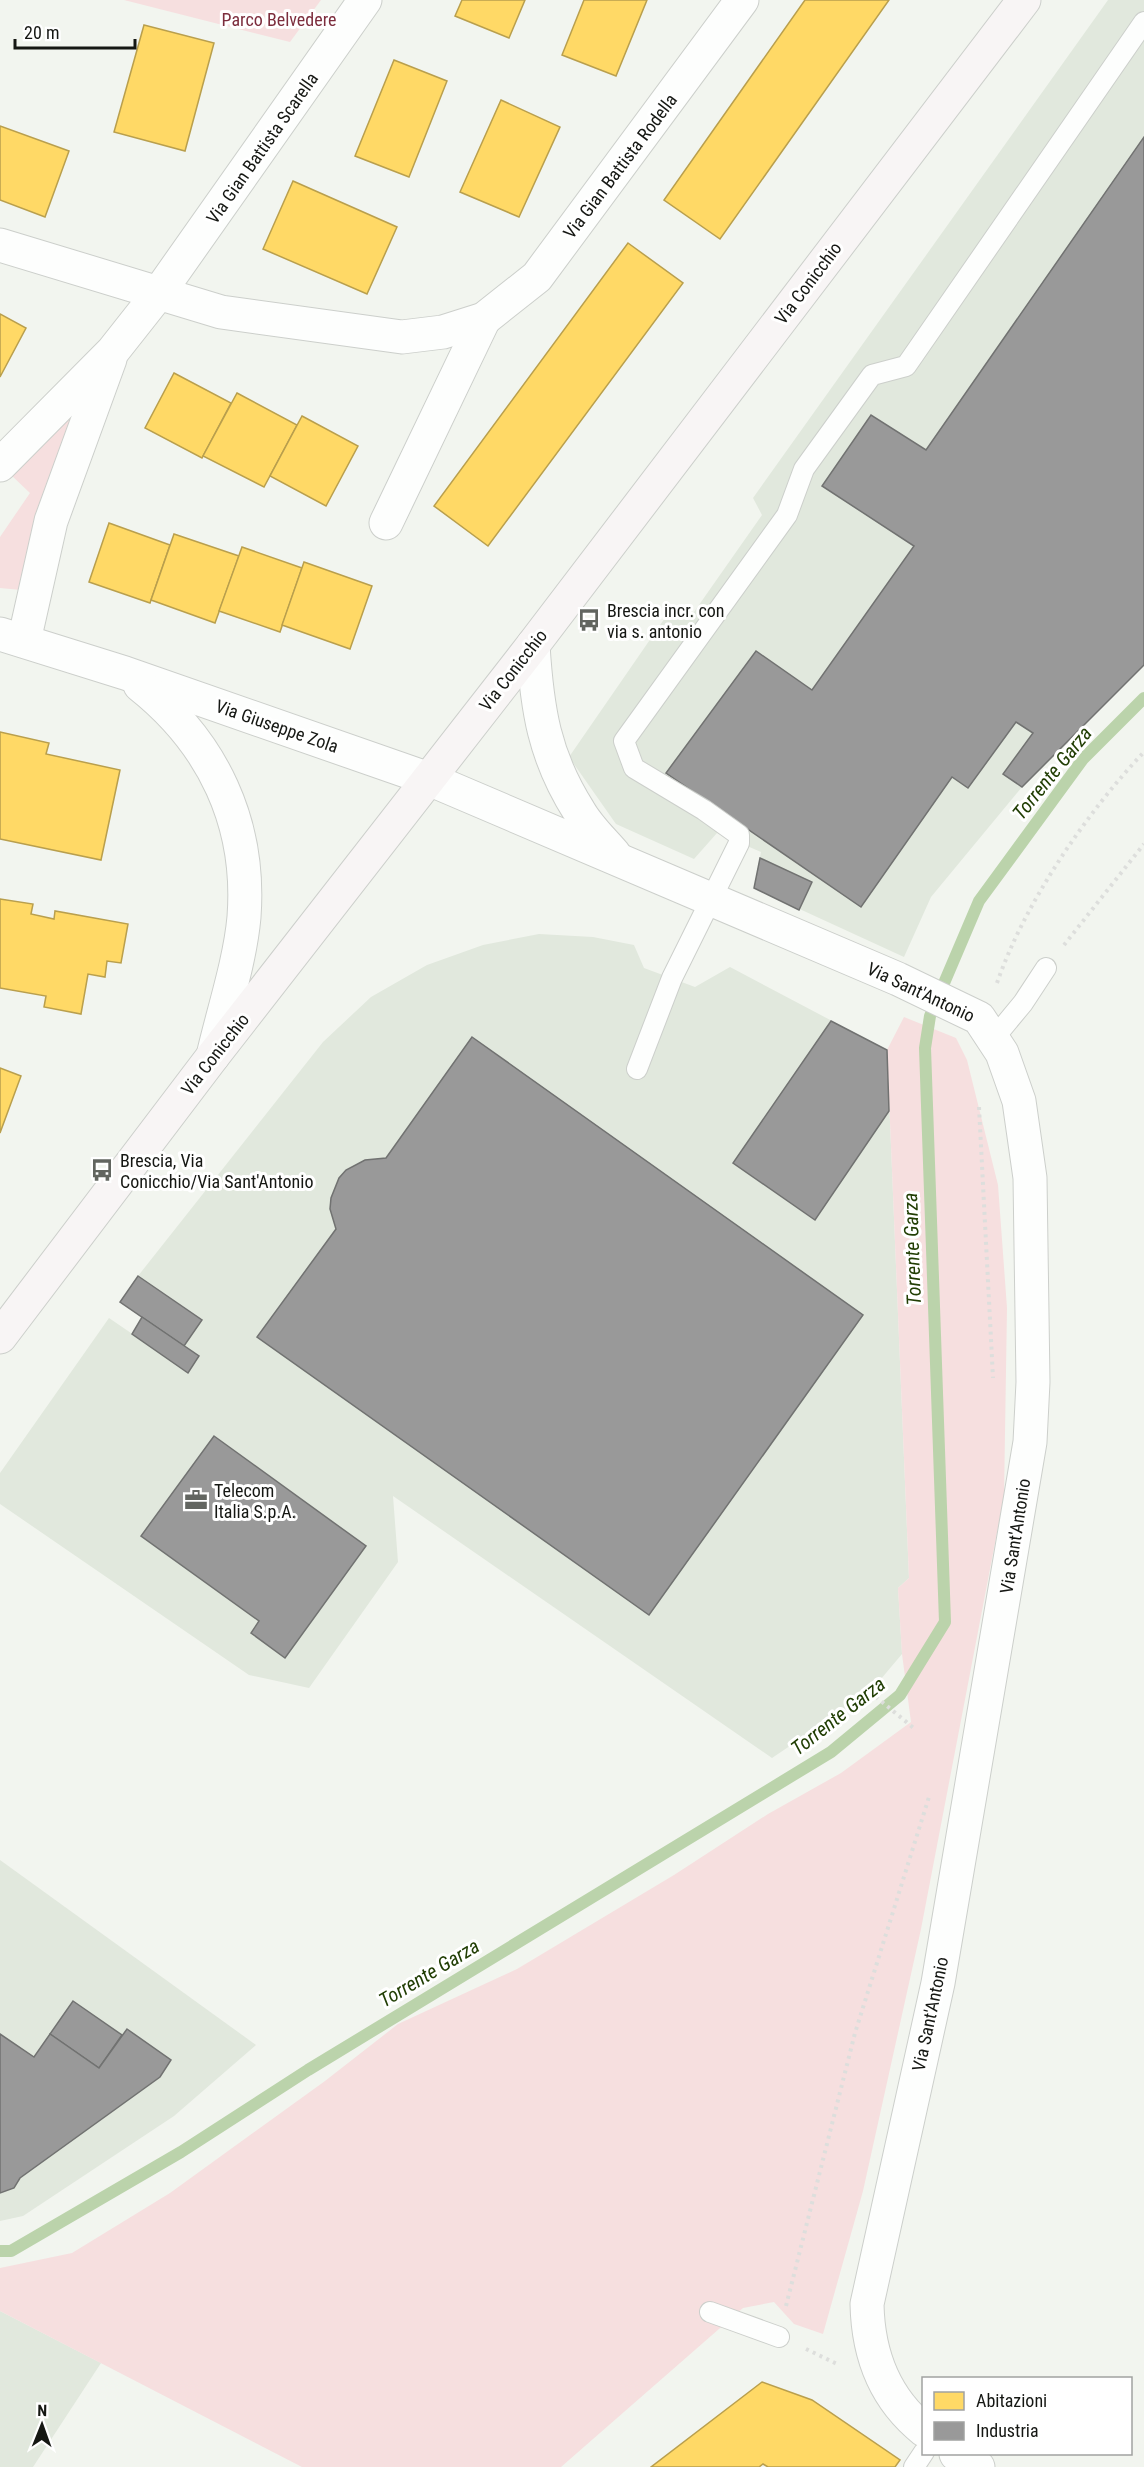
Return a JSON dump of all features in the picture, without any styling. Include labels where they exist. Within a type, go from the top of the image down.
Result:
[{"type":"main road","name":"Via Conicchio","points":[[0,1337],[213,1056],[533,645],[1024,0]]},
{"type":"street","name":"Via Gian Battista Scarella","points":[[0,465],[113,351],[158,294],[364,0]]},
{"type":"street","name":"Via Gian Battista Rodella","points":[[158,294],[221,312],[402,337],[443,332],[484,319],[537,278],[742,0]]},
{"type":"street","points":[[0,244],[158,294]]},
{"type":"street","name":"Via Gian Battista Rodella","points":[[386,523],[484,319]]},
{"type":"street","name":"Via Gian Battista Scarella","points":[[12,638],[51,521],[113,351]]},
{"type":"street","name":"Via Giuseppe Zola","points":[[12,638],[125,673],[429,778]]},
{"type":"street","name":"Via Sant'Antonio","points":[[533,645],[537,704],[552,761],[579,813],[617,858]]},
{"type":"street","name":"Via Giuseppe Zola","points":[[125,673],[164,704],[195,739],[220,780],[237,825],[245,871],[244,919],[213,1056]]},
{"type":"street","name":"Via Sant'Antonio","points":[[429,778],[898,979],[986,1027],[1019,1101],[1030,1178],[1033,1382],[1030,1442],[938,1983],[874,2264],[867,2304],[871,2349],[887,2387],[895,2402],[922,2428]]},
{"type":"street","points":[[958,2455],[978,2467]]},
{"type":"lane","points":[[638,1069],[672,978],[739,843],[739,835],[704,810],[634,768],[624,741],[787,515],[804,469],[872,375],[906,366],[1144,22]]},
{"type":"lane","points":[[986,1027],[1023,1003],[1046,968]]},
{"type":"lane","points":[[710,2312],[779,2337]]},
{"type":"path","points":[[986,1027],[1003,966],[1043,886],[1110,788],[1144,752]]},
{"type":"path","points":[[1046,968],[1144,844]]},
{"type":"path","points":[[978,1099],[993,1384]]},
{"type":"path","points":[[870,1692],[915,1730]]},
{"type":"path","points":[[887,2387],[779,2337],[855,2033],[931,1790]]},
{"type":"shaded area","points":[[1108,0],[1144,0],[1144,665],[1022,787],[931,897],[904,957],[754,888],[761,852],[717,833],[694,859],[616,824],[569,757],[667,615],[694,612],[762,515],[753,498]]},
{"type":"shaded area","points":[[539,934],[593,937],[634,945],[644,968],[695,987],[730,967],[887,1050],[909,1578],[898,1588],[902,1654],[870,1692],[772,1758],[393,1496],[398,1562],[309,1688],[249,1675],[0,1504],[0,1473],[109,1318],[188,1372],[199,1356],[184,1346],[202,1319],[138,1276],[323,1042],[371,997],[427,965],[483,945]]},
{"type":"shaded area","points":[[0,1860],[256,2045],[174,2116],[23,2216],[0,2221]]},
{"type":"shaded area","points":[[0,2311],[101,2363],[33,2467],[0,2467]]},
{"type":"green space","name":"Parco Belvedere","points":[[124,0],[321,0],[290,42]]},
{"type":"green space","points":[[83,405],[21,590],[0,588],[0,537],[30,493],[9,473],[25,452]]},
{"type":"green space","points":[[904,1017],[956,1038],[967,1060],[998,1185],[1007,1308],[1004,1496],[921,1929],[863,2191],[823,2334],[794,2324],[774,2302],[743,2308],[561,2467],[302,2467],[0,2311],[0,2268],[72,2253],[170,2193],[325,2081],[398,2024],[517,1969],[674,1875],[768,1814],[841,1773],[911,1722],[902,1654],[898,1588],[909,1578],[887,1050]]},
{"type":"building: Abitazioni","points":[[462,0],[525,0],[509,38],[455,16]]},
{"type":"building: Abitazioni","points":[[584,0],[647,0],[616,76],[562,55]]},
{"type":"building: Abitazioni","points":[[805,0],[889,0],[720,239],[664,200]]},
{"type":"building: Abitazioni","points":[[144,25],[214,43],[185,151],[114,132]]},
{"type":"building: Abitazioni","points":[[394,60],[447,81],[409,177],[355,156]]},
{"type":"building: Abitazioni","points":[[501,100],[560,127],[519,217],[460,192]]},
{"type":"building: Abitazioni","points":[[0,126],[69,151],[45,217],[0,200]]},
{"type":"building: Abitazioni","points":[[293,181],[397,227],[367,294],[263,249]]},
{"type":"building: Abitazioni","points":[[628,243],[683,283],[488,546],[434,506]]},
{"type":"building: Abitazioni","points":[[0,314],[26,328],[0,377]]},
{"type":"building: Abitazioni","points":[[174,373],[231,403],[202,458],[145,428]]},
{"type":"building: Abitazioni","points":[[237,393],[297,425],[264,487],[203,456]]},
{"type":"building: Abitazioni","points":[[302,416],[358,446],[326,506],[270,476]]},
{"type":"building: Abitazioni","points":[[109,523],[170,545],[150,603],[89,582]]},
{"type":"building: Abitazioni","points":[[174,534],[239,556],[215,623],[151,600]]},
{"type":"building: Abitazioni","points":[[242,547],[302,568],[280,632],[219,611]]},
{"type":"building: Abitazioni","points":[[304,562],[372,586],[350,649],[282,625]]},
{"type":"building: Abitazioni","points":[[0,732],[49,743],[46,754],[120,770],[101,860],[0,839]]},
{"type":"building: Abitazioni","points":[[0,899],[33,904],[31,914],[54,919],[55,911],[128,924],[121,963],[107,961],[105,977],[88,974],[81,1014],[44,1007],[46,996],[0,988]]},
{"type":"building: Abitazioni","points":[[0,1068],[21,1076],[0,1133]]},
{"type":"building: Abitazioni","points":[[762,2382],[812,2400],[900,2460],[895,2467],[768,2467],[763,2464],[759,2467],[651,2467]]},
{"type":"building: Industria","points":[[1144,137],[1144,665],[1022,787],[1003,774],[1033,733],[1016,722],[968,788],[952,777],[861,907],[666,773],[756,651],[812,690],[914,546],[822,486],[871,415],[926,450]]},
{"type":"building: Industria","points":[[760,858],[812,882],[799,910],[754,888]]},
{"type":"building: Industria","points":[[831,1021],[887,1050],[889,1111],[815,1220],[733,1163]]},
{"type":"building: Industria","points":[[472,1037],[863,1315],[649,1615],[257,1337],[336,1229],[330,1209],[331,1198],[339,1178],[346,1170],[365,1160],[386,1158]]},
{"type":"building: Industria","points":[[138,1276],[202,1320],[184,1346],[120,1302]]},
{"type":"building: Industria","points":[[142,1317],[199,1356],[188,1373],[132,1334]]},
{"type":"building: Industria","points":[[214,1436],[366,1546],[285,1658],[251,1633],[259,1621],[141,1536]]},
{"type":"building: Industria","points":[[73,2001],[122,2035],[99,2068],[50,2034]]},
{"type":"building: Industria","points":[[127,2029],[171,2060],[160,2077],[20,2178],[14,2188],[0,2193],[0,2034],[34,2057],[50,2034],[99,2068]]},
{"type":"waterway","name":"Torrente Garza","points":[[0,2251],[11,2251],[181,2152],[308,2070],[831,1752],[900,1695],[945,1622],[925,1048],[930,1016],[979,901],[1083,759],[1144,698]]},
{"type":"place","name":"Brescia incr. con via s. antonio","points":[[589,620]]},
{"type":"place","name":"Brescia, Via Conicchio/Via Sant'Antonio","points":[[102,1170]]},
{"type":"place","name":"Telecom Italia S.p.A.","points":[[196,1500]]}]
